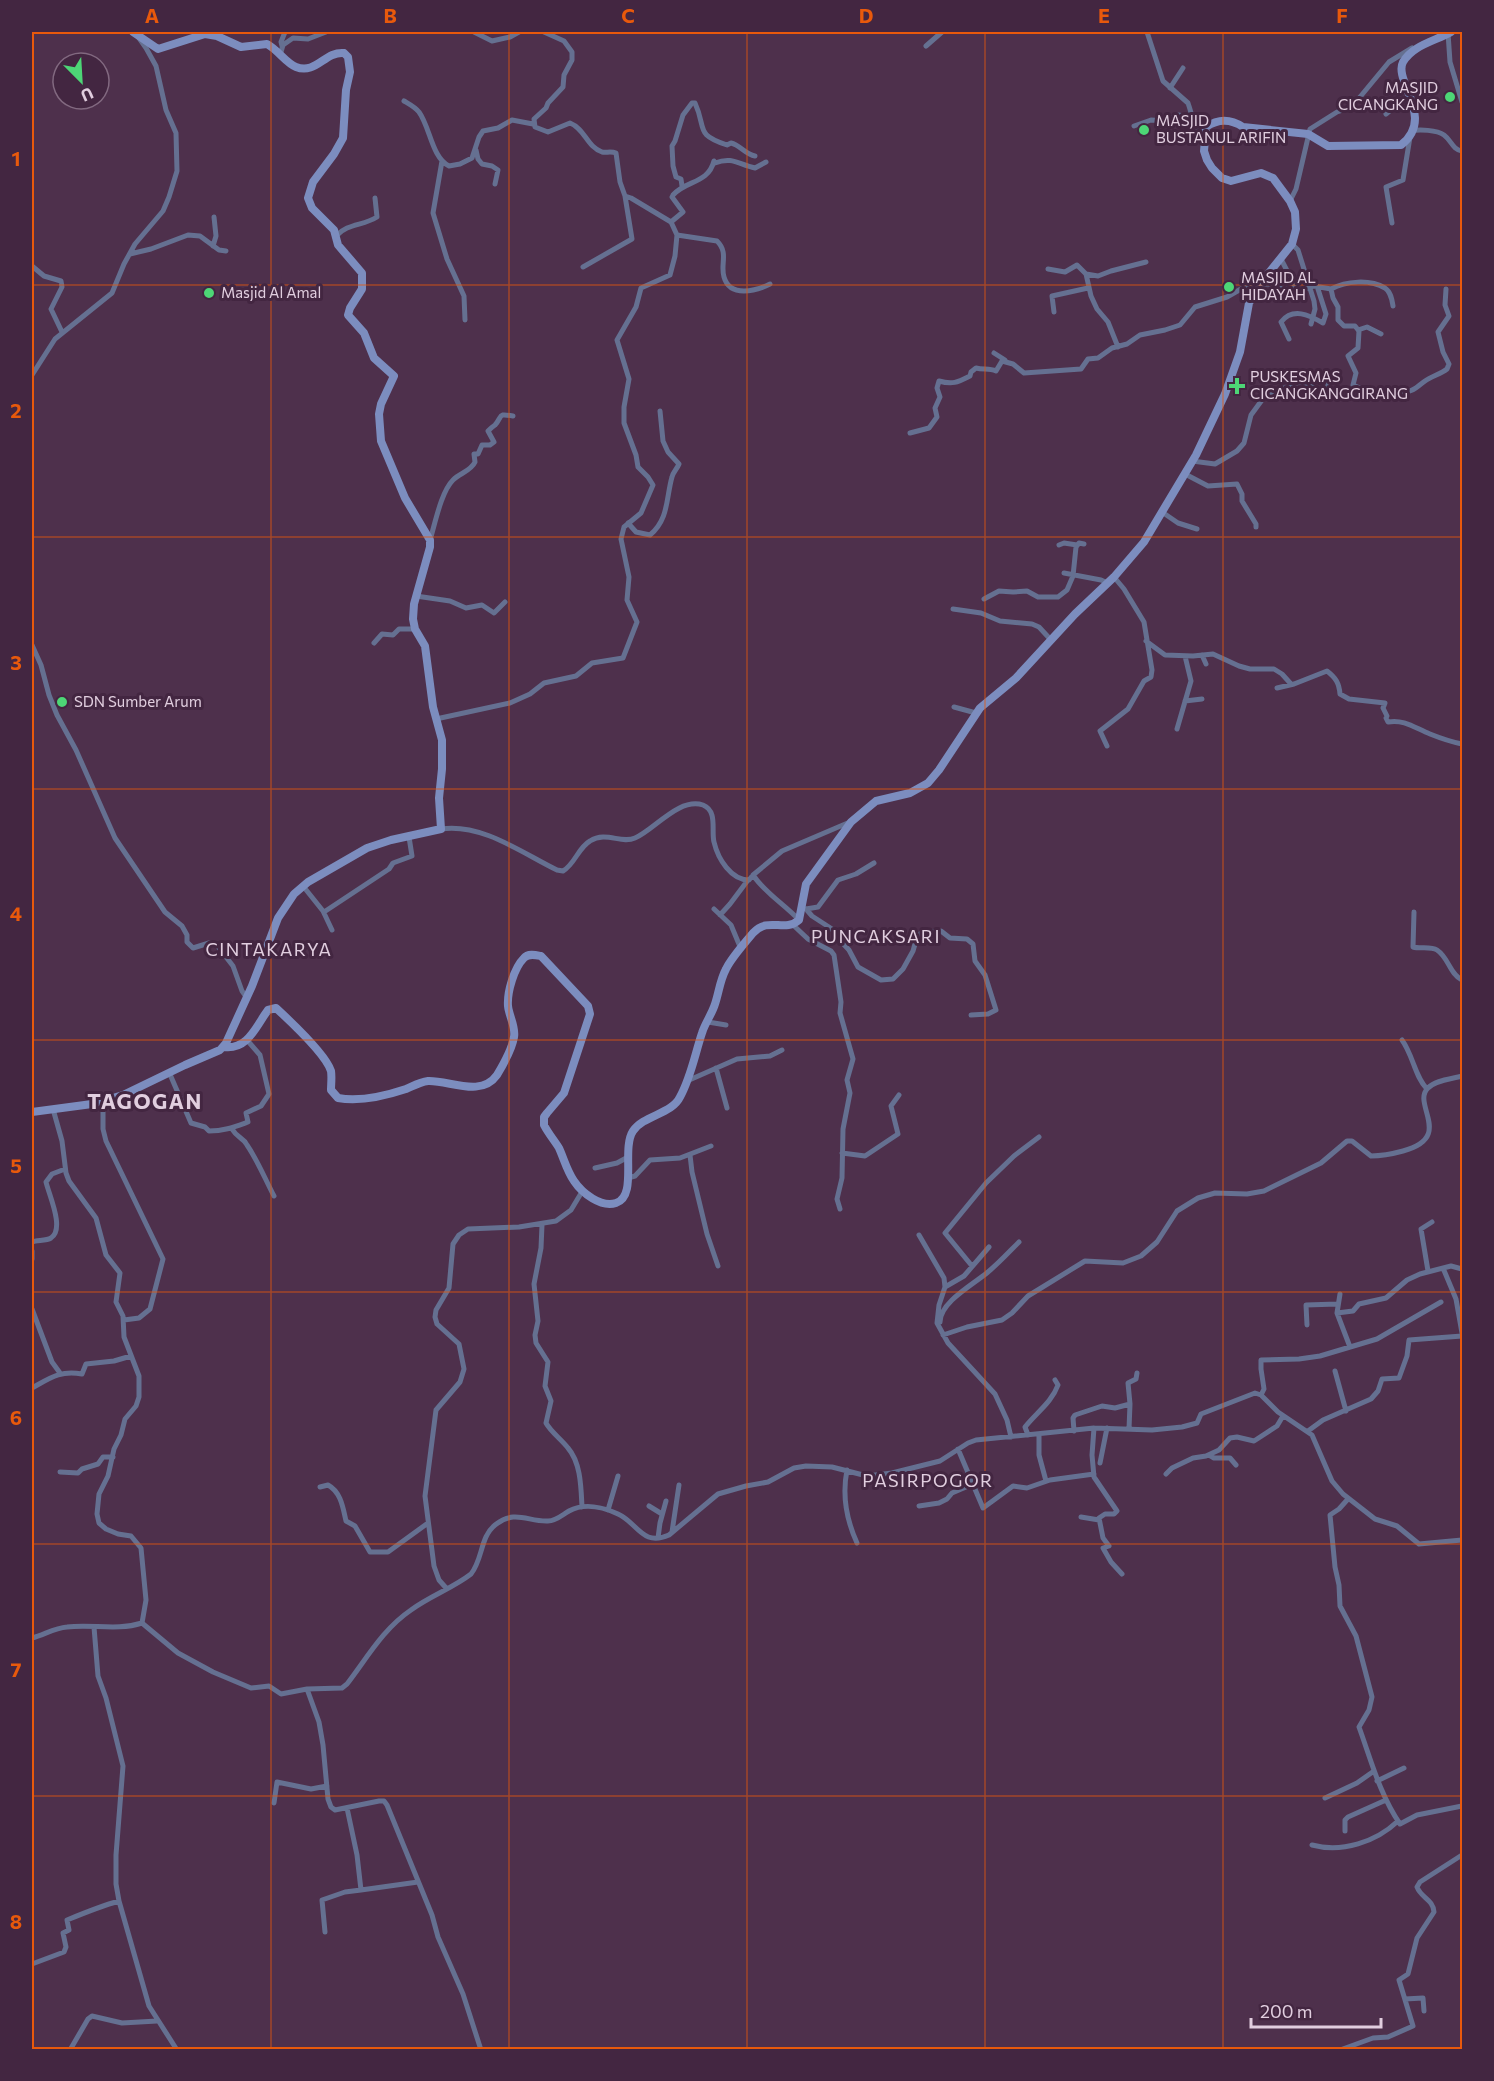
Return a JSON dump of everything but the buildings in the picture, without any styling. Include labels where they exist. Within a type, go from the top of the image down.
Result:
[{"type":"main road","points":[[133,32],[158,50],[200,35],[211,34],[241,47],[267,44],[281,49],[286,61],[306,69],[317,66],[324,59],[335,54],[342,53],[348,57],[350,72],[346,90],[343,138],[313,182],[308,195],[309,202],[329,225],[338,244],[363,276],[362,289],[348,315],[364,333],[374,358],[394,376],[381,404],[379,414],[381,441],[405,498],[430,540],[416,596],[413,619],[415,629],[425,646],[442,747],[439,798],[441,829],[378,844],[359,852],[303,886],[294,894],[279,918],[247,998],[224,1047]]},
{"type":"main road","points":[[32,1112],[103,1101],[132,1091],[224,1047],[237,1047],[247,1040],[268,1010],[276,1008],[304,1036],[328,1065],[332,1074],[332,1092],[335,1096],[343,1099],[377,1097],[428,1081],[482,1086],[496,1076],[514,1040],[515,1034],[508,1009],[508,999],[517,970],[524,958],[533,955],[541,956],[590,1010],[564,1093],[547,1113],[544,1121],[573,1179],[583,1190],[600,1202],[615,1203],[626,1194],[632,1133],[644,1121],[677,1102],[687,1082],[724,971],[741,949],[762,926],[795,922],[804,909],[802,894],[806,884],[851,822],[876,801],[910,793],[928,783],[984,703],[1016,678],[1111,580],[1144,542],[1185,474],[1225,394],[1240,352],[1245,315],[1259,286],[1292,244],[1296,221],[1290,201],[1276,180],[1266,174],[1261,173],[1231,181],[1222,178],[1207,160],[1205,130],[1209,125],[1227,120],[1243,127],[1308,134],[1328,146],[1397,146],[1403,144],[1411,131],[1415,115],[1412,98],[1403,79],[1402,66],[1408,57],[1425,43],[1449,32]]},
{"type":"street","points":[[32,375],[55,339],[112,293],[135,244],[163,211],[174,181],[177,162],[176,133],[166,110],[156,66],[146,48],[133,32]]},
{"type":"street","points":[[281,49],[285,32]]},
{"type":"street","points":[[281,49],[293,38],[308,39],[326,32]]},
{"type":"street","points":[[474,32],[492,41],[510,37],[519,32]]},
{"type":"street","points":[[533,124],[534,119],[562,90],[564,75],[572,60],[572,52],[564,41],[544,32]]},
{"type":"street","points":[[926,46],[942,32]]},
{"type":"street","points":[[1147,32],[1161,77],[1188,103],[1196,130],[1204,139]]},
{"type":"street","points":[[1449,32],[1450,62],[1462,102]]},
{"type":"street","points":[[1290,201],[1296,189],[1308,134],[1314,126],[1355,103],[1389,62],[1398,55],[1425,43]]},
{"type":"street","points":[[1170,88],[1183,68]]},
{"type":"street","points":[[1386,114],[1400,102],[1412,98]]},
{"type":"street","points":[[404,101],[417,109],[422,116],[442,162],[433,213],[447,259],[464,296],[465,320]]},
{"type":"street","points":[[682,186],[681,179],[676,177],[673,166],[672,148],[683,115],[692,103],[695,103],[700,114],[702,130],[708,137],[727,146],[731,143],[736,144],[750,155],[755,156]]},
{"type":"street","points":[[1134,126],[1151,120],[1163,121],[1178,115],[1191,117]]},
{"type":"street","points":[[442,162],[449,166],[472,158],[483,131],[498,128],[512,120],[533,124],[539,130],[548,132],[570,123],[579,128],[588,142],[601,151],[616,153],[632,239],[584,267]]},
{"type":"street","points":[[1392,224],[1386,187],[1403,180],[1411,131],[1419,129],[1443,135],[1455,149],[1462,151]]},
{"type":"street","points":[[476,149],[480,163],[498,170],[495,184]]},
{"type":"street","points":[[671,222],[683,212],[672,196],[682,186],[692,184],[710,172],[714,161],[715,163],[725,159],[732,160],[755,168],[766,162]]},
{"type":"street","points":[[436,719],[510,703],[530,694],[544,683],[579,674],[592,663],[623,658],[637,622],[627,600],[629,577],[621,544],[623,529],[641,513],[653,485],[638,467],[636,455],[626,431],[624,407],[629,374],[617,340],[636,308],[641,288],[666,278],[671,273],[677,235],[671,222],[625,196]]},
{"type":"street","points":[[336,236],[347,226],[361,225],[377,217],[375,198]]},
{"type":"street","points":[[213,246],[216,236],[214,217]]},
{"type":"street","points":[[130,254],[152,249],[188,235],[200,236],[219,250],[226,251]]},
{"type":"street","points":[[677,235],[717,241],[724,252],[724,277],[728,284],[736,290],[753,291],[770,284]]},
{"type":"street","points":[[1292,244],[1297,248],[1315,309],[1311,324]]},
{"type":"street","points":[[1281,258],[1299,292],[1317,286],[1331,289],[1347,282],[1373,284],[1386,289],[1393,306]]},
{"type":"street","points":[[1048,269],[1065,272],[1077,265],[1086,274],[1098,276],[1146,262]]},
{"type":"street","points":[[32,266],[44,276],[59,280],[62,284],[51,309],[62,332]]},
{"type":"street","points":[[1086,274],[1088,288],[1097,309],[1108,322],[1118,347]]},
{"type":"street","points":[[994,352],[1024,373],[1044,373],[1059,369],[1075,370],[1084,368],[1088,359],[1098,358],[1131,342],[1140,334],[1180,325],[1190,311],[1202,303],[1227,297],[1248,285],[1280,284],[1287,290]]},
{"type":"street","points":[[1289,339],[1281,320],[1297,313],[1304,313],[1323,323],[1326,314],[1317,286]]},
{"type":"street","points":[[1054,312],[1052,296],[1088,288]]},
{"type":"street","points":[[1331,289],[1338,305],[1338,320],[1342,325],[1355,326],[1358,330],[1359,348],[1348,356],[1356,373],[1354,387],[1383,395],[1388,395],[1393,390],[1408,392],[1445,371],[1449,366],[1438,332],[1449,316],[1445,305],[1446,289]]},
{"type":"street","points":[[1358,330],[1367,327],[1381,334]]},
{"type":"street","points":[[910,433],[929,428],[937,417],[935,408],[940,397],[937,388],[939,381],[950,384],[959,383],[970,376],[973,370],[996,371],[1000,362],[1006,361]]},
{"type":"street","points":[[1192,461],[1218,463],[1237,451],[1244,443],[1251,415],[1267,395],[1299,382],[1325,391],[1332,378]]},
{"type":"street","points":[[628,523],[636,532],[650,535],[661,522],[668,504],[672,476],[679,464],[668,452],[662,440],[660,411]]},
{"type":"street","points":[[430,540],[446,489],[454,479],[473,466],[476,462],[474,454],[478,454],[483,445],[490,446],[494,442],[488,432],[499,416],[502,414],[513,416]]},
{"type":"street","points":[[1185,474],[1208,486],[1237,484],[1242,494],[1242,501],[1256,526]]},
{"type":"street","points":[[1162,512],[1178,523],[1197,529]]},
{"type":"street","points":[[984,599],[999,591],[1027,591],[1038,597],[1058,597],[1067,590],[1073,576],[1074,559],[1080,544],[1059,545]]},
{"type":"street","points":[[1064,573],[1111,580],[1124,589],[1142,617],[1146,628],[1151,677],[1144,681],[1128,709],[1100,731],[1107,746]]},
{"type":"street","points":[[416,596],[450,601],[466,608],[482,605],[494,613],[505,602]]},
{"type":"street","points":[[953,609],[981,613],[1000,621],[1032,624],[1039,627],[1051,640]]},
{"type":"street","points":[[374,643],[382,634],[393,635],[399,629],[415,629]]},
{"type":"street","points":[[1146,641],[1165,656],[1217,655],[1228,662],[1250,669],[1274,669],[1291,684]]},
{"type":"street","points":[[32,645],[57,715],[76,750],[116,838],[165,912],[182,926],[189,945],[193,948],[209,943],[216,944],[233,966],[240,988],[247,998]]},
{"type":"street","points":[[1202,655],[1206,664]]},
{"type":"street","points":[[1177,729],[1191,681],[1185,656]]},
{"type":"street","points":[[1277,688],[1327,672],[1339,684],[1340,694],[1349,699],[1384,703],[1383,708],[1388,722],[1397,721],[1408,724],[1462,744]]},
{"type":"street","points":[[1185,701],[1202,699]]},
{"type":"street","points":[[954,706],[976,713]]},
{"type":"street","points":[[441,829],[454,827],[481,834],[563,871],[570,866],[585,844],[592,839],[605,837],[633,839],[681,808],[692,804],[707,808],[713,819],[714,841],[723,862],[738,877],[750,878],[780,901],[808,939],[831,951],[835,958],[841,1002],[840,1013],[853,1059],[847,1080],[850,1093],[843,1129],[842,1178],[837,1199],[840,1209]]},
{"type":"street","points":[[720,915],[750,878],[783,851],[851,822]]},
{"type":"street","points":[[324,912],[389,869],[393,863],[411,857],[413,852],[409,837]]},
{"type":"street","points":[[804,909],[818,907],[838,880],[856,874],[874,863]]},
{"type":"street","points":[[303,886],[324,912],[332,930]]},
{"type":"street","points":[[714,909],[731,925],[741,949]]},
{"type":"street","points":[[804,909],[832,929],[849,950],[858,968],[881,980],[892,979],[903,969],[913,951],[917,937],[922,932],[940,931],[950,938],[967,939],[973,944],[975,961],[985,975],[996,1010],[988,1014],[971,1015]]},
{"type":"street","points":[[1414,912],[1413,947],[1436,949],[1453,975],[1462,980]]},
{"type":"street","points":[[708,1023],[726,1025]]},
{"type":"street","points":[[169,1072],[191,1123],[206,1127],[209,1131],[232,1129],[248,1122],[246,1113],[261,1106],[269,1094],[260,1055],[247,1040]]},
{"type":"street","points":[[1402,1040],[1427,1089]]},
{"type":"street","points":[[687,1082],[737,1059],[770,1056],[782,1050]]},
{"type":"street","points":[[716,1068],[728,1108]]},
{"type":"street","points":[[942,1332],[1002,1320],[1028,1296],[1085,1261],[1123,1263],[1141,1256],[1156,1242],[1177,1211],[1198,1198],[1215,1193],[1258,1194],[1303,1174],[1321,1163],[1347,1141],[1352,1141],[1373,1156],[1414,1148],[1427,1137],[1429,1125],[1424,1095],[1427,1089],[1462,1076]]},
{"type":"street","points":[[842,1153],[865,1156],[898,1134],[891,1106],[899,1095]]},
{"type":"street","points":[[103,1101],[103,1129],[106,1141],[163,1259],[150,1309],[139,1318],[124,1320]]},
{"type":"street","points":[[53,1109],[62,1141],[65,1169],[76,1192],[96,1218],[106,1255],[120,1273],[116,1302],[124,1320],[124,1337],[140,1376],[139,1397],[136,1406],[125,1419],[108,1476],[98,1500],[98,1517],[99,1523],[106,1529],[131,1536],[141,1548],[146,1600],[142,1623]]},
{"type":"street","points":[[232,1129],[237,1138],[245,1142],[274,1196]]},
{"type":"street","points":[[972,1266],[945,1233],[995,1173],[1039,1137]]},
{"type":"street","points":[[628,1178],[636,1176],[650,1160],[680,1158],[711,1146]]},
{"type":"street","points":[[690,1155],[707,1234],[718,1266]]},
{"type":"street","points":[[595,1168],[617,1163],[628,1157]]},
{"type":"street","points":[[32,1242],[50,1239],[55,1233],[58,1222],[46,1182],[52,1174],[65,1169]]},
{"type":"street","points":[[447,1589],[435,1572],[431,1556],[425,1496],[435,1415],[439,1406],[460,1382],[464,1369],[459,1344],[437,1324],[435,1317],[436,1310],[449,1288],[453,1244],[459,1235],[468,1229],[542,1225],[556,1221],[571,1210],[583,1190]]},
{"type":"street","points":[[1428,1271],[1421,1229],[1432,1222]]},
{"type":"street","points":[[542,1225],[541,1248],[534,1275],[538,1324],[534,1335],[548,1366],[545,1386],[550,1401],[546,1423],[575,1458],[582,1507]]},
{"type":"street","points":[[919,1235],[944,1278],[945,1287],[937,1323],[951,1346],[959,1352],[966,1364],[995,1394],[1007,1420],[1011,1437]]},
{"type":"street","points":[[942,1332],[940,1317],[949,1304],[990,1270],[1018,1242]]},
{"type":"street","points":[[945,1287],[956,1282],[989,1247]]},
{"type":"street","points":[[32,1251],[32,1259]]},
{"type":"street","points":[[1337,1313],[1353,1311],[1359,1304],[1386,1298],[1407,1280],[1428,1271],[1451,1266],[1462,1269]]},
{"type":"street","points":[[1308,1431],[1323,1420],[1373,1398],[1382,1379],[1399,1378],[1407,1356],[1409,1340],[1462,1335],[1460,1309],[1443,1268]]},
{"type":"street","points":[[1340,1294],[1336,1304],[1337,1313],[1350,1347]]},
{"type":"street","points":[[1261,1395],[1264,1389],[1261,1360],[1299,1359],[1350,1347],[1386,1335],[1442,1302]]},
{"type":"street","points":[[1307,1325],[1306,1305],[1336,1304]]},
{"type":"street","points":[[32,1309],[52,1362],[60,1373]]},
{"type":"street","points":[[32,1388],[60,1373],[81,1374],[87,1364],[114,1361],[131,1356]]},
{"type":"street","points":[[1335,1371],[1346,1411]]},
{"type":"street","points":[[1129,1429],[1128,1383],[1136,1378],[1137,1372]]},
{"type":"street","points":[[1028,1435],[1026,1425],[1037,1416],[1054,1394],[1058,1385],[1055,1380]]},
{"type":"street","points":[[142,1623],[184,1656],[251,1688],[269,1686],[281,1694],[344,1686],[374,1645],[393,1625],[409,1611],[471,1574],[476,1567],[489,1532],[501,1521],[517,1516],[548,1521],[582,1507],[608,1510],[623,1516],[647,1536],[658,1538],[672,1532],[722,1493],[768,1482],[796,1467],[847,1470],[867,1476],[892,1473],[940,1461],[976,1440],[1094,1428],[1182,1427],[1197,1423],[1202,1414],[1255,1393],[1261,1395],[1283,1416],[1308,1431],[1314,1439],[1332,1481],[1348,1499],[1376,1519],[1397,1526],[1419,1544],[1462,1540]]},
{"type":"street","points":[[1074,1431],[1075,1415],[1102,1406],[1115,1408],[1130,1404]]},
{"type":"street","points":[[1166,1474],[1172,1468],[1192,1458],[1209,1455],[1219,1450],[1234,1437],[1254,1441],[1277,1426],[1283,1416]]},
{"type":"street","points":[[1094,1428],[1092,1455],[1094,1474],[1097,1483],[1117,1511],[1112,1515],[1104,1514],[1099,1520]]},
{"type":"street","points":[[1100,1463],[1107,1428]]},
{"type":"street","points":[[1039,1434],[1040,1455],[1046,1481]]},
{"type":"street","points":[[958,1449],[983,1508],[1013,1486],[1027,1488],[1046,1481],[1094,1474]]},
{"type":"street","points":[[1209,1455],[1215,1458],[1230,1458],[1236,1465]]},
{"type":"street","points":[[60,1472],[78,1473],[82,1468],[96,1466],[104,1456],[113,1457]]},
{"type":"street","points":[[847,1470],[846,1507],[857,1544]]},
{"type":"street","points":[[608,1510],[618,1476]]},
{"type":"street","points":[[919,1506],[939,1503],[952,1493],[973,1484]]},
{"type":"street","points":[[320,1487],[328,1485],[335,1490],[346,1521],[355,1526],[370,1552],[388,1552],[428,1523]]},
{"type":"street","points":[[672,1532],[679,1485]]},
{"type":"street","points":[[1348,1499],[1338,1511],[1331,1512],[1330,1517],[1335,1567],[1340,1606],[1356,1636],[1372,1697],[1359,1727],[1377,1781],[1398,1821],[1403,1824],[1417,1815],[1462,1806]]},
{"type":"street","points":[[658,1538],[666,1501]]},
{"type":"street","points":[[649,1506],[662,1514]]},
{"type":"street","points":[[1081,1518],[1099,1520]]},
{"type":"street","points":[[1099,1520],[1103,1537],[1109,1546],[1103,1549],[1122,1574]]},
{"type":"street","points":[[32,1638],[62,1628],[122,1628],[142,1623]]},
{"type":"street","points":[[94,1628],[98,1676],[106,1698],[123,1766],[116,1855],[119,1901],[149,2006],[177,2049]]},
{"type":"street","points":[[307,1689],[321,1732],[331,1807],[335,1810],[384,1801],[463,1994],[481,2049]]},
{"type":"street","points":[[1377,1781],[1404,1768]]},
{"type":"street","points":[[1325,1798],[1357,1783],[1374,1771]]},
{"type":"street","points":[[274,1803],[277,1782],[311,1789],[327,1786]]},
{"type":"street","points":[[1345,1831],[1345,1820],[1348,1816],[1386,1800]]},
{"type":"street","points":[[347,1808],[357,1855],[361,1890]]},
{"type":"street","points":[[1312,1845],[1333,1848],[1352,1846],[1387,1830],[1398,1821]]},
{"type":"street","points":[[1340,2049],[1377,2037],[1388,2037],[1413,2026],[1399,1980],[1408,1974],[1417,1938],[1434,1912],[1432,1903],[1420,1894],[1417,1887],[1420,1882],[1462,1855]]},
{"type":"street","points":[[325,1932],[322,1900],[345,1892],[418,1882]]},
{"type":"street","points":[[32,1964],[58,1955],[65,1950],[63,1933],[69,1928],[67,1920],[86,1914],[96,1907],[119,1901]]},
{"type":"street","points":[[1405,1999],[1423,1998],[1424,2011]]},
{"type":"street","points":[[70,2049],[92,2016],[122,2023],[157,2021]]},
{"type":"place","name":"MASJID CICANGKANG","points":[[1450,97]]},
{"type":"place","name":"MASJID BUSTANUL ARIFIN","points":[[1144,130]]},
{"type":"place","name":"MASJID AL HIDAYAH","points":[[1229,287]]},
{"type":"place","name":"Masjid Al Amal","points":[[209,293]]},
{"type":"place","name":"PUSKESMAS CICANGKANGGIRANG","points":[[1237,386]]},
{"type":"place","name":"SDN Sumber Arum","points":[[62,702]]},
{"type":"district","name":"PUNCAKSARI","points":[[876,937]]},
{"type":"district","name":"CINTAKARYA","points":[[269,950]]},
{"type":"district","name":"TAGOGAN","points":[[145,1102]]},
{"type":"district","name":"PASIRPOGOR","points":[[928,1481]]}]
